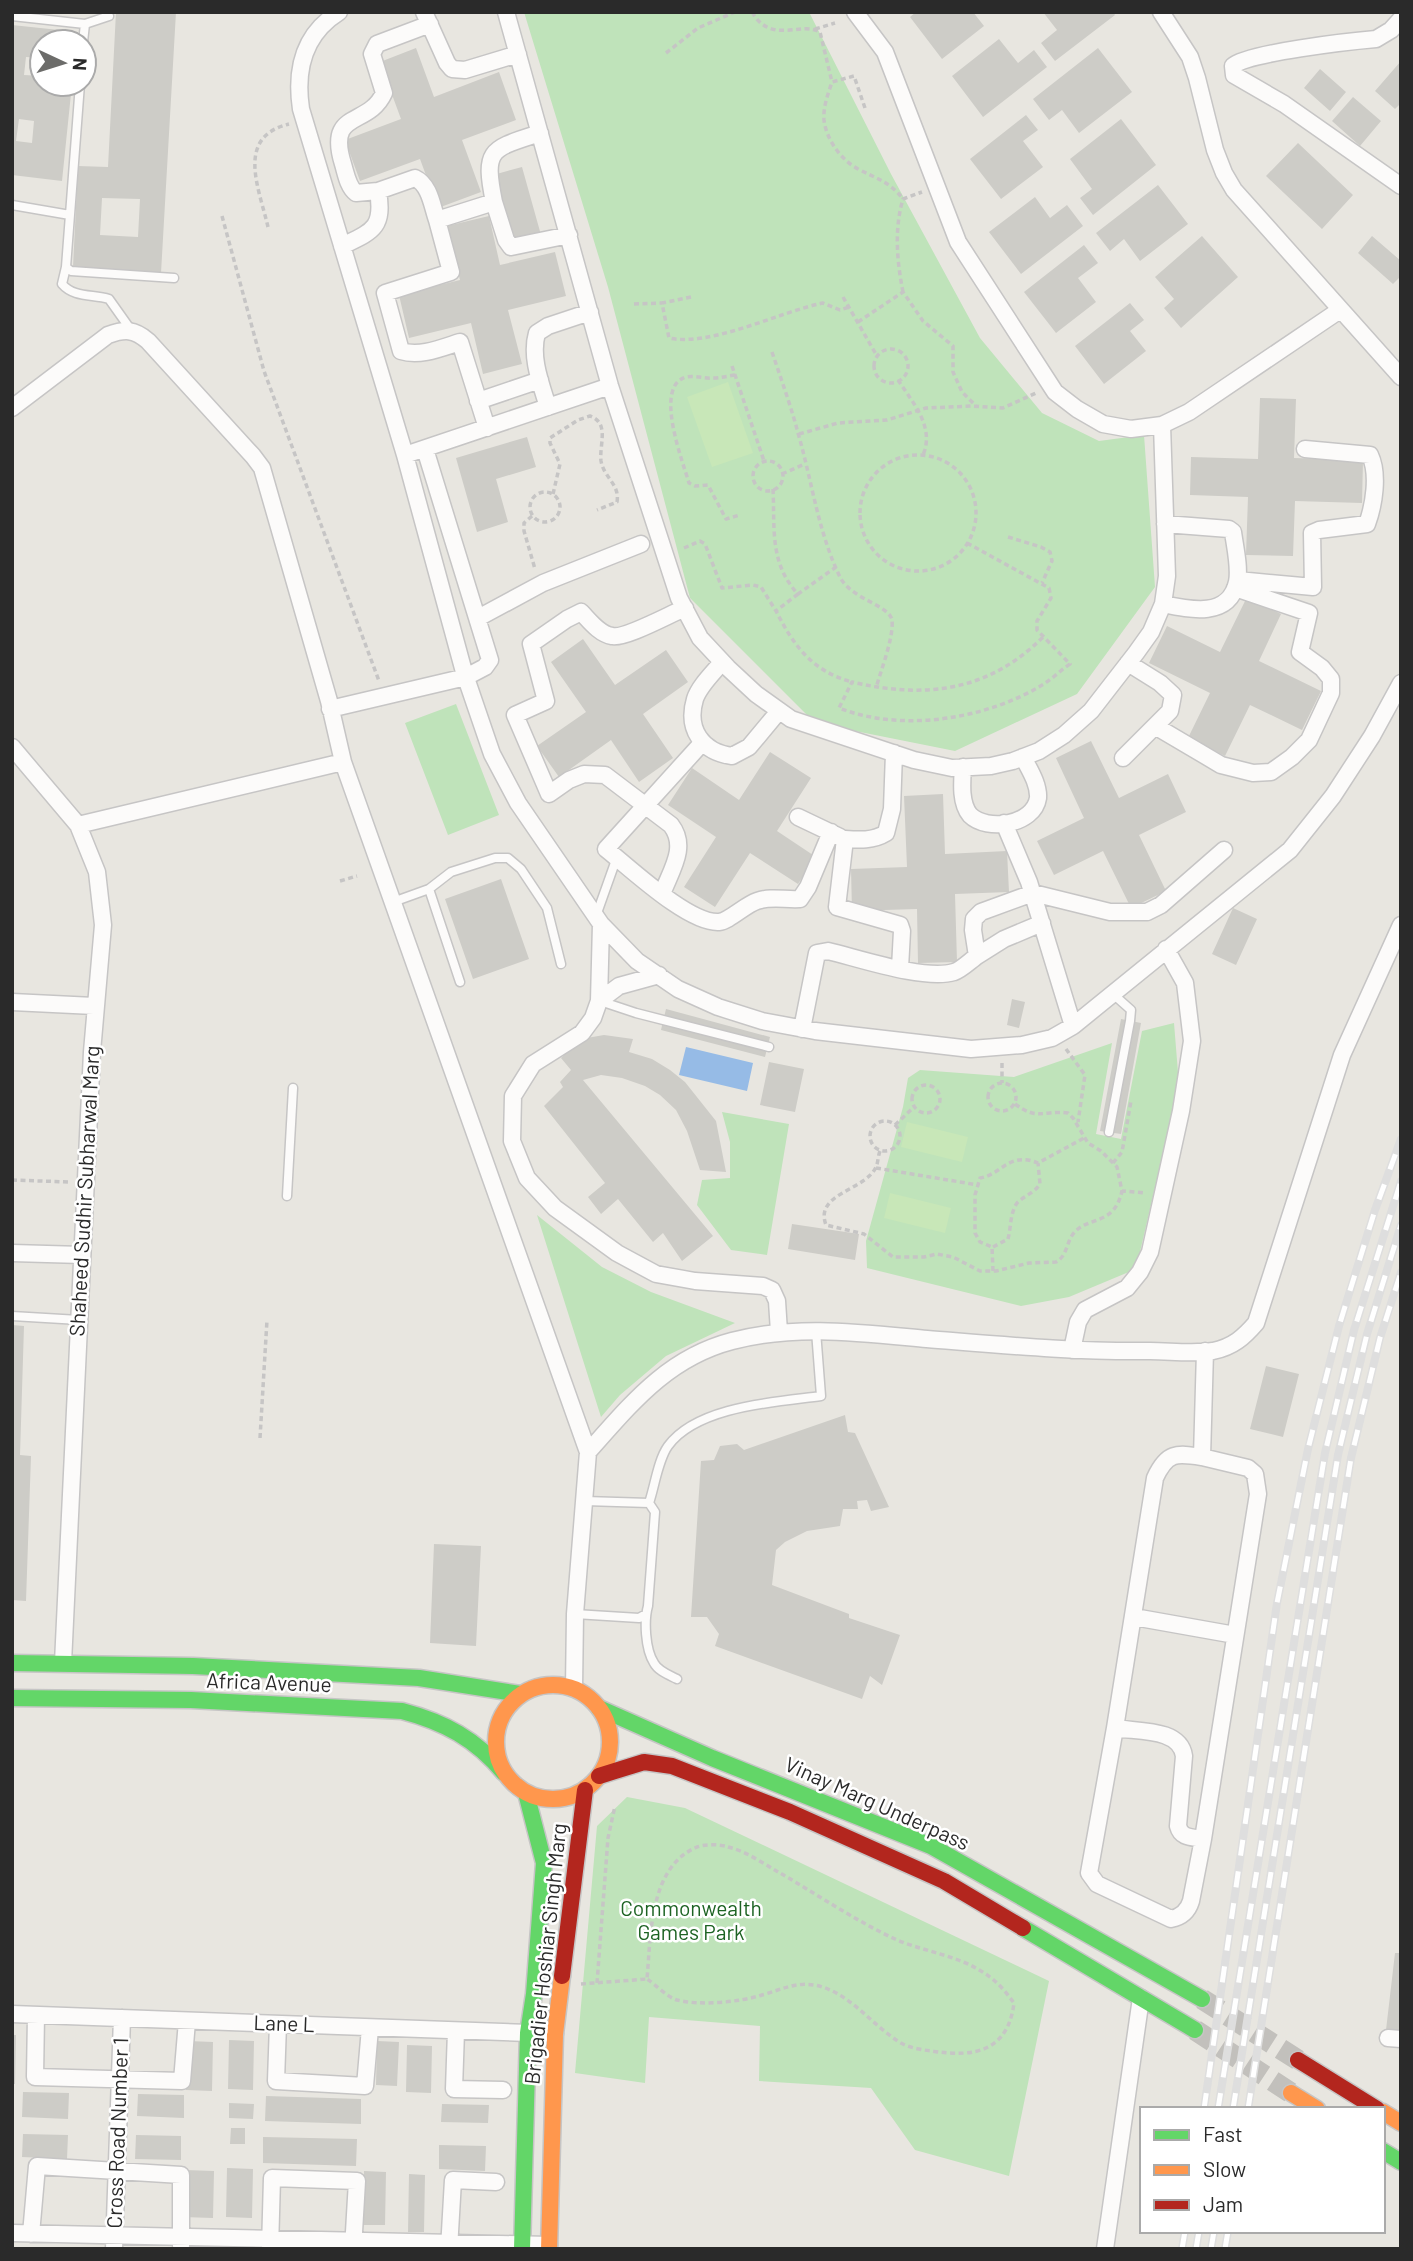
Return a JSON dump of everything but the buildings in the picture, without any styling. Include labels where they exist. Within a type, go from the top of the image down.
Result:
[{"type":"main road","name":"Africa Avenue","points":[[12,1663],[192,1666],[419,1678],[520,1694]]},
{"type":"main road","points":[[556,1684],[574,1688],[588,1696],[599,1708],[607,1724],[610,1742],[607,1760],[599,1776],[585,1790],[558,1800],[541,1799],[526,1793],[504,1773],[497,1756],[495,1739],[499,1721],[508,1706],[520,1694],[537,1686],[556,1684]]},
{"type":"main road","name":"Africa Avenue","points":[[12,1698],[191,1700],[402,1711],[435,1720],[477,1742],[504,1773]]},
{"type":"main road","name":"Vinay Marg Underpass","points":[[599,1708],[712,1758],[931,1846],[1202,1999]]},
{"type":"main road","name":"Vinay Marg Underpass","points":[[599,1776],[644,1762],[672,1766],[790,1812],[944,1881],[1195,2030]]},
{"type":"main road","name":"Brigadier Hoshiar Singh Marg","points":[[549,2247],[555,2034],[585,1790]]},
{"type":"main road","name":"Brigadier Hoshiar Singh Marg","points":[[522,2246],[528,2033],[534,1994],[544,1863],[526,1793]]},
{"type":"main road","points":[[1298,2060],[1374,2107]]},
{"type":"main road","points":[[1291,2092],[1314,2107]]},
{"type":"main road","points":[[1385,2113],[1401,2123]]},
{"type":"main road","points":[[1385,2152],[1401,2162]]},
{"type":"street","points":[[340,12],[317,30],[307,47],[300,69],[298,88],[305,121],[405,455],[466,677],[492,754],[517,803],[598,920],[637,961],[678,989],[718,1007],[762,1021],[802,1029],[971,1049],[1022,1045],[1066,1030],[1290,850],[1333,796],[1372,736],[1401,682]]},
{"type":"street","points":[[506,12],[610,386],[679,598],[700,638],[722,662],[756,694],[791,719],[894,753],[951,768],[991,766],[1023,757],[1039,751],[1065,735],[1091,711],[1128,663],[1151,632],[1163,604],[1167,576],[1162,425]]},
{"type":"street","points":[[855,12],[885,52],[954,233],[968,259],[1050,386],[1077,409],[1103,424],[1131,429],[1162,425],[1189,412],[1340,310]]},
{"type":"street","points":[[1161,12],[1190,57],[1214,150],[1234,190],[1401,377]]},
{"type":"street","points":[[487,428],[460,342],[410,354],[401,351],[385,293],[451,272],[426,188],[421,180],[415,178],[379,191],[356,193],[351,189],[339,152],[338,136],[345,125],[380,103],[384,93],[372,54],[377,44],[427,18],[452,69],[465,69],[518,54]]},
{"type":"street","points":[[1401,19],[1391,30],[1376,39],[1238,61],[1233,66],[1234,75],[1284,104],[1401,186]]},
{"type":"street","points":[[540,133],[505,145],[494,153],[489,161],[488,174],[494,202],[506,240],[511,247],[569,235]]},
{"type":"street","points":[[342,246],[375,226],[381,212],[379,191]]},
{"type":"street","points":[[437,220],[494,202]]},
{"type":"street","points":[[548,407],[534,344],[537,333],[548,326],[590,312]]},
{"type":"street","points":[[12,408],[108,335],[123,329],[137,332],[262,468],[343,762],[588,1452],[575,1614],[574,1688]]},
{"type":"street","points":[[478,401],[540,380]]},
{"type":"street","points":[[405,455],[610,386]]},
{"type":"street","points":[[330,709],[466,677],[485,667],[490,660],[425,449]]},
{"type":"street","points":[[1236,584],[1313,587],[1312,533],[1367,524],[1373,508],[1374,463],[1370,455],[1305,449]]},
{"type":"street","points":[[1163,604],[1208,610],[1220,607],[1232,597],[1236,584],[1233,532],[1229,529],[1166,524]]},
{"type":"street","points":[[478,618],[540,584],[641,544]]},
{"type":"street","points":[[1155,726],[1221,765],[1253,773],[1271,772],[1309,740],[1331,693],[1331,679],[1322,668],[1300,652],[1309,613],[1236,584]]},
{"type":"street","points":[[662,894],[680,848],[679,835],[671,825],[606,775],[584,774],[569,780],[549,794],[515,715],[546,701],[531,644],[567,619],[581,612],[603,633],[613,637],[627,634],[685,608]]},
{"type":"street","points":[[722,662],[695,697],[694,718],[698,737],[708,750],[732,756],[750,747],[779,711]]},
{"type":"street","points":[[1123,758],[1170,711],[1173,695],[1160,683],[1128,663]]},
{"type":"street","points":[[702,743],[606,849],[678,906],[719,922],[755,901],[772,898],[800,899],[838,836]]},
{"type":"street","name":"Shaheed Sudhir Subharwal Marg","points":[[12,747],[78,825],[97,872],[103,925],[94,1006],[63,1663]]},
{"type":"street","points":[[798,817],[838,836],[862,840],[878,838],[886,833],[892,809],[894,753]]},
{"type":"street","points":[[962,767],[962,795],[969,814],[985,824],[1004,823],[1025,818],[1034,809],[1038,797],[1034,779],[1023,757]]},
{"type":"street","points":[[78,825],[343,762]]},
{"type":"street","points":[[1004,823],[1033,893],[1042,923],[1066,1030]]},
{"type":"street","points":[[838,836],[837,907],[900,925],[900,968]]},
{"type":"street","points":[[976,956],[974,919],[981,912],[1033,893],[1110,912],[1147,912],[1161,905],[1224,850]]},
{"type":"street","points":[[598,920],[599,1001],[593,1018],[582,1033],[533,1064],[513,1097],[512,1141],[527,1178],[555,1208],[617,1254],[656,1274],[695,1281],[763,1286],[772,1290],[778,1301],[779,1332]]},
{"type":"street","points":[[802,1029],[817,953],[828,951],[934,974],[955,972],[1004,939],[1042,923]]},
{"type":"street","points":[[588,1452],[650,1384],[687,1359],[731,1341],[779,1332],[835,1331],[1072,1350],[1213,1350],[1240,1341],[1256,1323],[1342,1055],[1401,925]]},
{"type":"street","points":[[1072,1350],[1078,1322],[1085,1310],[1127,1288],[1140,1272],[1150,1252],[1181,1111],[1192,1041],[1185,983],[1166,950]]},
{"type":"street","points":[[599,1001],[619,986],[659,975]]},
{"type":"street","points":[[12,1003],[94,1006]]},
{"type":"street","points":[[12,1252],[82,1255]]},
{"type":"street","points":[[1202,1457],[1205,1350]]},
{"type":"street","points":[[1183,1454],[1202,1457],[1248,1468],[1255,1474],[1258,1494],[1191,1902],[1189,1909],[1171,1919],[1097,1884],[1089,1873],[1134,1617],[1155,1478],[1160,1466],[1171,1456],[1183,1454]]},
{"type":"street","points":[[1134,1617],[1236,1635]]},
{"type":"street","points":[[1115,1728],[1171,1737],[1178,1741],[1184,1756],[1178,1826],[1184,1836],[1203,1839]]},
{"type":"street","points":[[1105,2249],[1141,1998]]},
{"type":"street","name":"Lane L","points":[[12,2014],[555,2034]]},
{"type":"street","points":[[36,2015],[35,2077],[182,2081],[187,2021]]},
{"type":"street","name":"Cross Road Number 1","points":[[114,2243],[121,2018]]},
{"type":"street","points":[[278,2024],[276,2081],[365,2086],[370,2028]]},
{"type":"street","points":[[456,2031],[454,2089],[503,2090]]},
{"type":"street","points":[[31,2234],[37,2166],[181,2175],[181,2243]]},
{"type":"street","points":[[270,2244],[272,2178],[357,2181],[354,2245]]},
{"type":"street","points":[[449,2246],[453,2180],[496,2182]]},
{"type":"street","points":[[12,2233],[114,2243],[549,2247]]},
{"type":"lane","points":[[12,16],[85,24],[108,16]]},
{"type":"lane","points":[[85,24],[85,28]]},
{"type":"lane","points":[[79,98],[66,267],[62,284],[76,294],[109,299],[131,331]]},
{"type":"lane","points":[[12,205],[69,215]]},
{"type":"lane","points":[[66,267],[71,271],[174,278]]},
{"type":"lane","points":[[598,920],[617,857]]},
{"type":"lane","points":[[393,902],[429,889],[451,872],[495,858],[508,858],[521,869],[547,908],[561,964]]},
{"type":"lane","points":[[429,889],[460,982]]},
{"type":"lane","points":[[1110,1132],[1130,1021],[1130,1010],[1113,994]]},
{"type":"lane","points":[[599,1001],[636,1013],[769,1046]]},
{"type":"lane","points":[[287,1196],[293,1088]]},
{"type":"lane","points":[[12,1317],[79,1321]]},
{"type":"lane","points":[[649,1503],[666,1448],[676,1436],[715,1414],[821,1396],[816,1331]]},
{"type":"lane","points":[[585,1501],[649,1503]]},
{"type":"lane","points":[[649,1503],[655,1512],[646,1614],[649,1648],[654,1663],[664,1673],[677,1679]]},
{"type":"lane","points":[[575,1614],[639,1618],[646,1614]]},
{"type":"path","points":[[666,53],[698,28],[735,12]]},
{"type":"path","points":[[751,13],[760,22],[784,32],[815,29],[835,23]]},
{"type":"path","points":[[815,29],[820,32],[825,45],[832,82],[824,121],[832,142],[841,156],[856,168],[892,186],[904,199]]},
{"type":"path","points":[[832,82],[854,76],[865,108]]},
{"type":"path","points":[[268,227],[258,183],[256,146],[268,132],[305,121]]},
{"type":"path","points":[[904,199],[936,187]]},
{"type":"path","points":[[904,199],[898,223],[898,264],[903,292],[923,321],[953,346],[953,372],[962,392],[977,407]]},
{"type":"path","points":[[222,216],[264,371],[384,696]]},
{"type":"path","points":[[858,322],[903,292]]},
{"type":"path","points":[[634,304],[662,303],[691,297]]},
{"type":"path","points":[[843,297],[877,356],[874,366],[878,376],[888,382],[898,380],[906,373],[906,357],[892,349],[877,356]]},
{"type":"path","points":[[662,303],[669,338],[678,340],[714,335],[823,303],[840,310],[849,307]]},
{"type":"path","points":[[772,352],[841,579],[854,594],[888,611],[892,620],[876,688]]},
{"type":"path","points":[[732,366],[764,461]]},
{"type":"path","points":[[735,375],[687,377],[679,381],[672,391],[670,405],[671,418],[689,483],[695,486],[708,485],[726,519],[740,515]]},
{"type":"path","points":[[898,380],[927,428],[927,445],[923,455]]},
{"type":"path","points":[[799,434],[838,423],[887,420],[918,410],[952,406],[1003,408],[1050,386]]},
{"type":"path","points":[[553,494],[560,464],[550,438],[578,420],[590,416],[599,422],[603,431],[602,466],[617,488],[618,494],[617,502],[597,510]]},
{"type":"path","points":[[923,455],[941,459],[957,469],[969,484],[975,502],[976,520],[967,543],[960,554],[945,565],[927,571],[908,570],[889,563],[874,551],[864,534],[860,515],[863,495],[872,478],[886,464],[904,456],[923,455]]},
{"type":"path","points":[[764,461],[778,465],[782,474],[780,483],[773,489],[764,490],[754,481],[754,471],[764,461]]},
{"type":"path","points":[[782,474],[805,464]]},
{"type":"path","points":[[773,489],[774,546],[788,583],[798,594]]},
{"type":"path","points":[[543,492],[553,494],[559,501],[558,515],[545,522],[540,521],[533,515],[530,506],[534,497],[543,492]]},
{"type":"path","points":[[533,515],[524,523],[524,531],[540,584]]},
{"type":"path","points":[[1008,537],[1050,552],[1052,561],[1042,583]]},
{"type":"path","points":[[684,548],[700,541],[705,544],[722,588],[753,584],[761,587],[790,639],[811,661],[832,676],[876,688],[938,690],[960,686],[986,678],[1010,665],[1029,652],[1043,637]]},
{"type":"path","points":[[852,682],[839,708],[855,714],[934,720],[992,708],[1044,684],[1070,664],[1037,630],[1037,621],[1051,598],[1049,588],[967,543]]},
{"type":"path","points":[[776,611],[836,567]]},
{"type":"path","points":[[340,881],[357,876]]},
{"type":"path","points":[[1066,1030],[1067,1051],[1085,1075],[1077,1124]]},
{"type":"path","points":[[1003,1083],[1011,1086],[1016,1095],[1014,1104],[1004,1111],[995,1109],[989,1098],[991,1090],[1003,1083]]},
{"type":"path","points":[[924,1086],[936,1090],[939,1102],[935,1110],[922,1113],[914,1107],[912,1098],[916,1090],[924,1086]]},
{"type":"path","points":[[1113,1163],[1122,1152],[1131,1101]]},
{"type":"path","points":[[880,1151],[876,1168],[870,1175],[826,1206],[823,1216],[826,1225],[864,1234],[892,1257],[924,1257],[937,1254],[953,1257],[980,1270],[993,1271],[1019,1264],[1060,1260],[1072,1235],[1080,1227],[1097,1222],[1109,1214],[1121,1199],[1121,1177],[1113,1163],[1084,1138],[1068,1112],[1042,1115],[1025,1111],[1014,1104]]},
{"type":"path","points":[[895,1125],[914,1107]]},
{"type":"path","points":[[882,1121],[895,1125],[901,1134],[898,1144],[890,1151],[880,1151],[872,1144],[871,1129],[882,1121]]},
{"type":"path","points":[[992,1247],[981,1241],[975,1233],[975,1195],[980,1178],[987,1177],[1011,1162],[1023,1160],[1038,1163],[1084,1138]]},
{"type":"path","points":[[992,1247],[1008,1239],[1013,1212],[1018,1202],[1036,1191],[1040,1184],[1038,1163]]},
{"type":"path","points":[[876,1168],[978,1185]]},
{"type":"path","points":[[12,1180],[86,1182]]},
{"type":"path","points":[[1122,1191],[1162,1195]]},
{"type":"path","points":[[992,1247],[993,1271]]},
{"type":"path","points":[[260,1438],[267,1320]]},
{"type":"path","points":[[597,1983],[608,1838],[615,1806]]},
{"type":"path","points":[[562,1985],[647,1979],[677,2000],[727,2003],[762,1996],[794,1984],[811,1984],[832,1989],[903,2045],[948,2054],[985,2049],[1000,2039],[1012,2022],[1014,2003],[985,1973],[961,1960],[923,1950],[894,1938],[728,1846],[698,1847],[678,1858],[667,1870],[657,1899],[651,1931],[647,1979]]},
{"type":"green space","points":[[524,12],[809,12],[891,174],[980,338],[1042,413],[1099,441],[1144,435],[1155,587],[1077,694],[955,751],[815,723],[690,598],[608,287]]},
{"type":"green space","points":[[728,382],[753,453],[712,467],[687,397]]},
{"type":"green space","points":[[456,704],[499,815],[448,835],[405,723]]},
{"type":"green space","points":[[1174,1023],[1179,1085],[1136,1269],[1069,1297],[1021,1306],[867,1268],[866,1241],[903,1107],[908,1078],[920,1070],[1014,1077],[1112,1043],[1096,1134],[1121,1139],[1142,1031]]},
{"type":"green space","points":[[722,1112],[789,1124],[767,1255],[731,1250],[697,1205],[702,1180],[730,1178],[730,1142]]},
{"type":"green space","points":[[907,1122],[968,1137],[962,1162],[901,1147]]},
{"type":"green space","points":[[890,1193],[951,1208],[945,1233],[884,1218]]},
{"type":"green space","points":[[537,1215],[602,1267],[651,1292],[735,1323],[666,1356],[620,1395],[601,1417]]},
{"type":"green space","name":"Commonwealth Games Park","points":[[627,1797],[685,1808],[1049,1981],[1009,2176],[915,2150],[871,2088],[759,2081],[760,2026],[649,2017],[645,2083],[575,2073],[597,1826]]},
{"type":"water","points":[[686,1047],[753,1063],[747,1091],[679,1075]]},
{"type":"tunnel","points":[[1202,1999],[1298,2060]]},
{"type":"tunnel","points":[[1195,2030],[1291,2093]]},
{"type":"railway","points":[[1204,2107],[1277,1603],[1308,1449],[1339,1326],[1375,1210],[1401,1139]]},
{"type":"railway","points":[[1218,2107],[1325,1453],[1354,1330],[1401,1181]]},
{"type":"railway","points":[[1233,2107],[1338,1455],[1367,1334],[1401,1225]]},
{"type":"railway","points":[[1248,2107],[1351,1458],[1380,1338],[1401,1272]]},
{"type":"railway","points":[[1182,2249],[1185,2233]]},
{"type":"railway","points":[[1196,2249],[1199,2233]]},
{"type":"railway","points":[[1211,2249],[1214,2233]]},
{"type":"railway","points":[[1225,2249],[1228,2233]]},
{"type":"traffic: fast","points":[[12,1663],[193,1666],[419,1678],[520,1694]]},
{"type":"traffic: fast","points":[[12,1698],[191,1700],[402,1711],[458,1733],[482,1751],[504,1773]]},
{"type":"traffic: fast","points":[[599,1708],[712,1758],[931,1846],[1202,1999]]},
{"type":"traffic: fast","points":[[522,2249],[528,2033],[534,1994],[544,1863],[526,1793]]},
{"type":"traffic: fast","points":[[1023,1928],[1195,2030]]},
{"type":"traffic: fast","points":[[1385,2152],[1401,2162]]},
{"type":"traffic: slow","points":[[553,1685],[575,1689],[594,1701],[606,1720],[610,1742],[606,1764],[594,1783],[575,1795],[553,1799],[531,1795],[512,1783],[500,1764],[496,1742],[500,1720],[512,1701],[531,1689],[553,1685]]},
{"type":"traffic: slow","points":[[549,2249],[555,2034],[562,1976]]},
{"type":"traffic: slow","points":[[1291,2093],[1314,2107]]},
{"type":"traffic: slow","points":[[1385,2113],[1401,2123]]},
{"type":"traffic: jam","points":[[599,1776],[644,1762],[672,1766],[790,1812],[944,1881],[1023,1928]]},
{"type":"traffic: jam","points":[[562,1976],[585,1790]]},
{"type":"traffic: jam","points":[[1298,2060],[1374,2107]]}]
